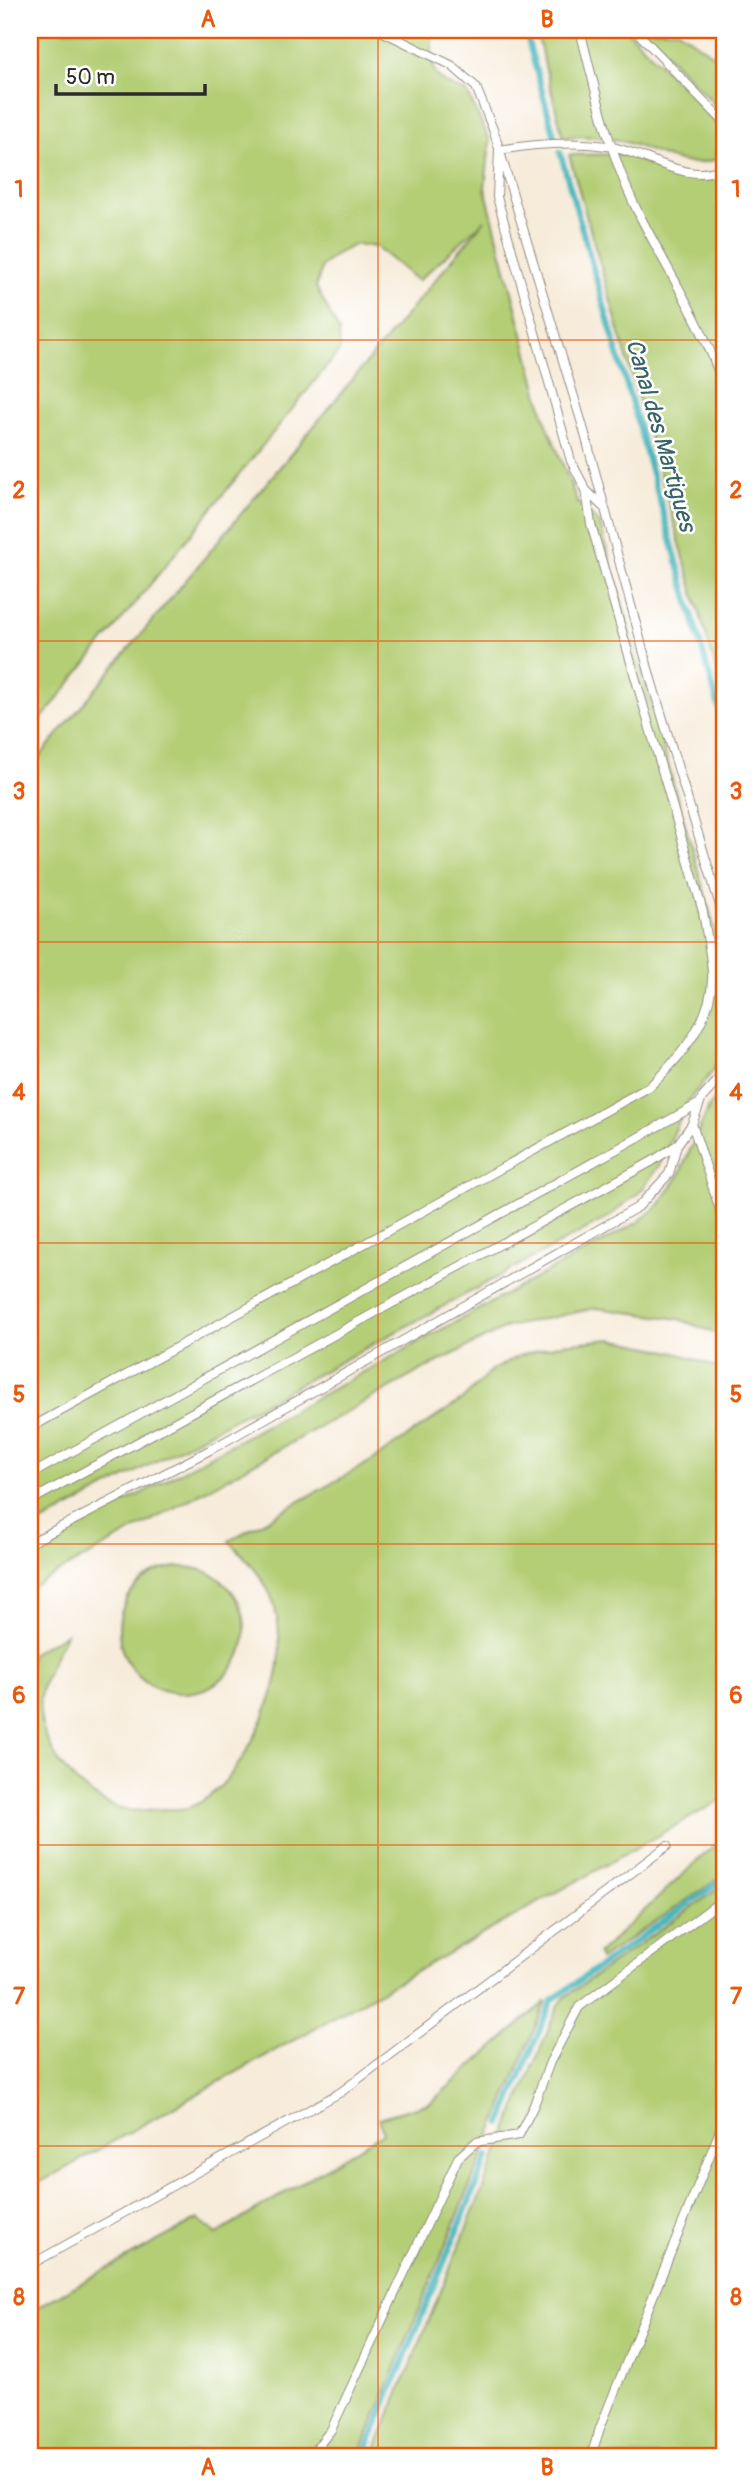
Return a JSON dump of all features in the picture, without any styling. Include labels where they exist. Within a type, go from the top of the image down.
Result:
[{"type":"lane","points":[[379,30],[451,65],[476,87],[499,150],[604,508],[652,683],[725,922]]},
{"type":"lane","points":[[580,30],[611,146],[633,201],[715,357],[725,391]]},
{"type":"lane","points":[[635,30],[725,123]]},
{"type":"lane","points":[[499,150],[584,143],[611,146],[690,173],[718,171],[725,167]]},
{"type":"lane","points":[[499,150],[497,197],[571,461],[586,490],[604,508]]},
{"type":"lane","points":[[30,1428],[649,1087],[678,1060],[703,1019],[712,974],[703,912],[591,524],[586,490]]},
{"type":"lane","points":[[30,1543],[210,1450],[638,1207],[668,1174],[677,1145],[692,1124],[700,1103],[725,1073]]},
{"type":"lane","points":[[30,1475],[700,1103]]},
{"type":"lane","points":[[692,1124],[725,1225]]},
{"type":"lane","points":[[30,1501],[677,1145]]},
{"type":"lane","points":[[30,2265],[341,2092],[667,1846]]},
{"type":"lane","points":[[310,2456],[331,2430],[458,2158],[476,2141],[519,2135],[550,2062],[579,2007],[673,1940],[725,1898]]},
{"type":"lane","points":[[591,2456],[725,2118]]},
{"type":"green space","points":[[30,30],[418,30],[432,37],[432,59],[436,74],[446,83],[467,92],[490,141],[485,188],[545,419],[578,503],[600,524],[725,965],[725,1039],[713,1071],[688,1101],[660,1164],[641,1191],[607,1218],[30,1529],[30,768],[485,220],[418,281],[376,247],[356,244],[338,253],[322,266],[316,287],[339,331],[340,350],[30,733]]},
{"type":"green space","points":[[536,30],[627,30],[725,131],[725,156],[710,161],[684,162],[615,139],[563,137]]},
{"type":"green space","points":[[643,30],[678,30],[725,64],[725,115]]},
{"type":"green space","points":[[624,154],[661,170],[686,177],[712,178],[725,174],[725,702],[569,155]]},
{"type":"green space","points":[[725,1085],[725,1337],[679,1319],[596,1308],[507,1327],[422,1370],[30,1588],[30,1554],[637,1223],[659,1205],[678,1177],[709,1107]]},
{"type":"green space","points":[[612,1339],[684,1355],[725,1372],[725,1798],[30,2188],[30,1654],[66,1634],[44,1681],[40,1716],[54,1753],[79,1784],[111,1805],[133,1811],[184,1809],[204,1800],[219,1788],[245,1755],[271,1697],[279,1662],[279,1630],[273,1601],[254,1568],[229,1541],[373,1460],[463,1399],[492,1370],[519,1356],[561,1344]]},
{"type":"green space","points":[[182,1567],[206,1572],[226,1586],[240,1606],[245,1630],[240,1654],[226,1674],[206,1688],[182,1693],[158,1688],[138,1674],[124,1654],[119,1630],[124,1606],[138,1586],[158,1572]]},
{"type":"green space","points":[[725,1835],[725,1874],[600,1959],[598,1954]]},
{"type":"green space","points":[[725,1884],[725,2456],[373,2456],[557,2008],[565,1997]]},
{"type":"green space","points":[[546,2001],[359,2456],[255,2457],[196,2452],[182,2456],[30,2456],[30,2311],[198,2219],[217,2234],[383,2133],[379,2118],[430,2103]]},
{"type":"waterway","name":"Canal des Martigues","points":[[525,30],[555,138]]},
{"type":"waterway","name":"Canal des Martigues","points":[[560,152],[725,729]]},
{"type":"waterway","points":[[501,2124],[552,2000],[725,1878]]},
{"type":"waterway","points":[[364,2456],[488,2156]]}]
